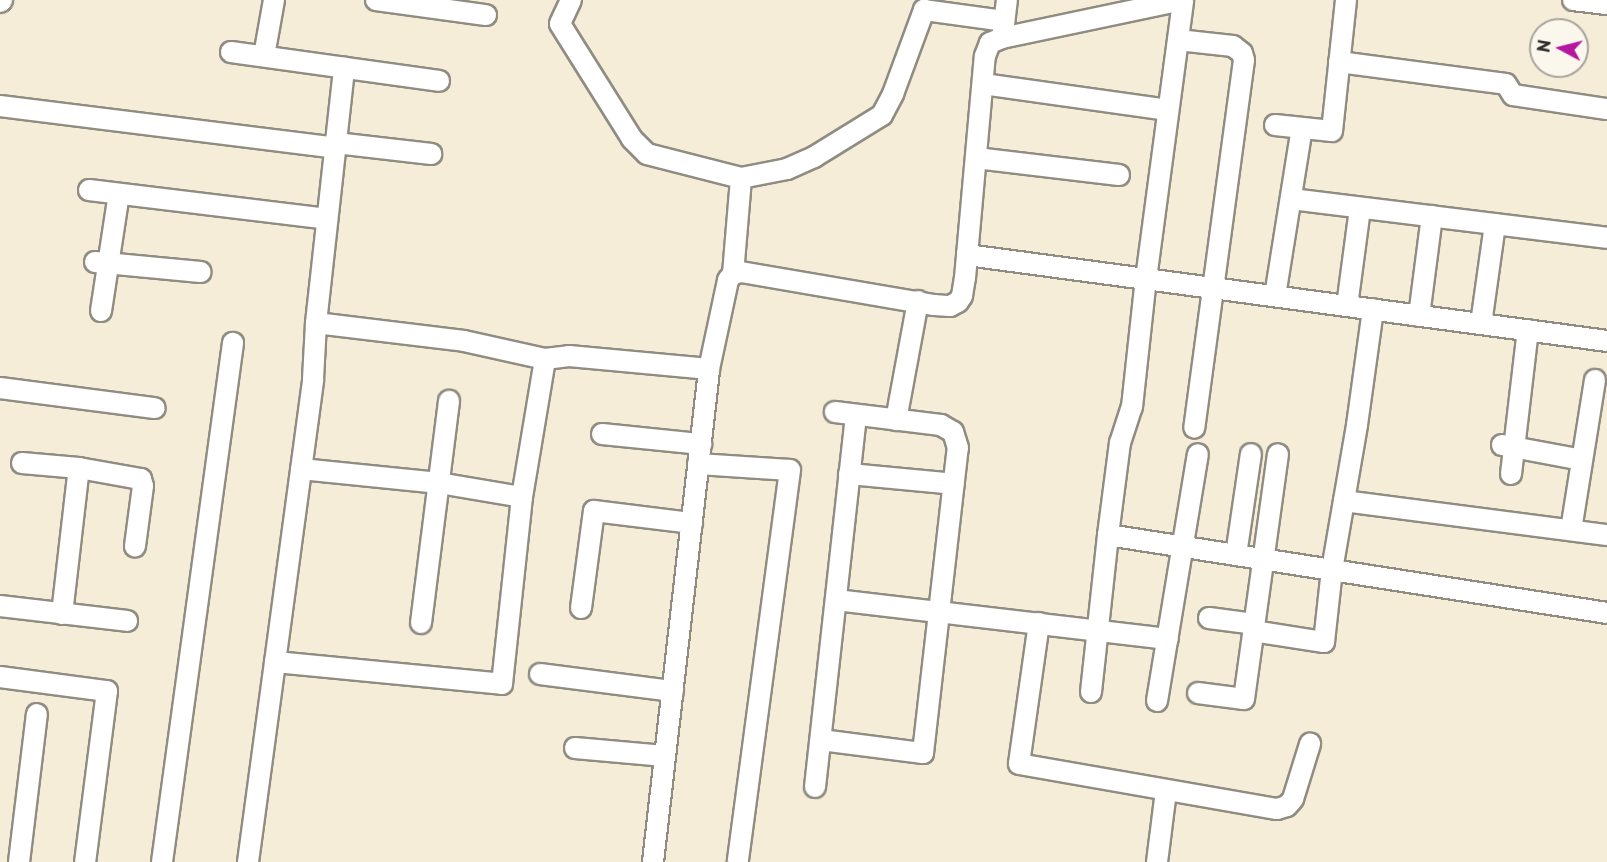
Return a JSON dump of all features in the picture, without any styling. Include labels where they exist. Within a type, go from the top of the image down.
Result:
[{"type":"street","points":[[264,56],[273,0]]},
{"type":"street","points":[[376,0],[486,15]]},
{"type":"street","points":[[571,0],[560,24],[632,139],[647,154],[741,178],[787,169],[814,157],[882,115],[897,85],[917,6],[1003,29],[1132,6],[1183,0],[1146,279],[1132,407],[1120,443],[1091,692]]},
{"type":"street","points":[[733,274],[741,272],[950,306],[958,302],[963,296],[985,56],[990,43],[1003,29],[1007,0]]},
{"type":"street","points":[[1275,125],[1332,131],[1346,0]]},
{"type":"street","points":[[1573,0],[1607,4]]},
{"type":"street","points":[[1178,40],[1233,46],[1242,53],[1244,60],[1194,428]]},
{"type":"street","points":[[231,51],[439,81]]},
{"type":"street","points":[[1339,62],[1506,84],[1513,95],[1607,109]]},
{"type":"street","points":[[248,862],[313,379],[316,323],[344,68]]},
{"type":"street","points":[[982,84],[1168,110]]},
{"type":"street","points":[[0,106],[431,154]]},
{"type":"street","points":[[1275,296],[1302,128]]},
{"type":"street","points":[[976,158],[1119,175]]},
{"type":"street","points":[[653,862],[709,369],[724,291],[733,274],[741,178]]},
{"type":"street","points":[[90,190],[327,219]]},
{"type":"street","points":[[101,311],[102,263],[119,194]]},
{"type":"street","points":[[1291,199],[1607,238]]},
{"type":"street","points":[[1347,306],[1360,208]]},
{"type":"street","points":[[1419,315],[1432,216]]},
{"type":"street","points":[[1481,324],[1495,224]]},
{"type":"street","points":[[967,255],[1607,341]]},
{"type":"street","points":[[102,263],[201,272]]},
{"type":"street","points":[[896,420],[918,301]]},
{"type":"street","points":[[1209,618],[1324,642],[1332,570],[1373,309]]},
{"type":"street","points":[[316,323],[464,341],[545,359],[569,356],[709,369]]},
{"type":"street","points":[[1511,474],[1508,446],[1528,330]]},
{"type":"street","points":[[162,862],[233,343]]},
{"type":"street","points":[[275,662],[502,684],[522,497],[545,359]]},
{"type":"street","points":[[1571,530],[1595,381]]},
{"type":"street","points":[[0,388],[155,408]]},
{"type":"street","points":[[421,623],[449,401]]},
{"type":"street","points":[[821,740],[923,753],[958,448],[953,432],[941,425],[835,412]]},
{"type":"street","points":[[815,787],[856,415]]},
{"type":"street","points":[[602,434],[790,470],[738,862]]},
{"type":"street","points":[[1508,446],[1582,460]]},
{"type":"street","points":[[1157,701],[1198,454]]},
{"type":"street","points":[[1236,555],[1251,454]]},
{"type":"street","points":[[1198,693],[1244,699],[1278,454]]},
{"type":"street","points":[[22,463],[79,468],[141,479],[144,486],[135,546]]},
{"type":"street","points":[[62,614],[79,468]]},
{"type":"street","points":[[301,469],[439,483],[522,497]]},
{"type":"street","points":[[849,474],[954,484]]},
{"type":"street","points":[[1344,501],[1607,535]]},
{"type":"street","points":[[581,608],[594,511],[692,523]]},
{"type":"street","points":[[1108,535],[1607,613]]},
{"type":"street","points":[[836,600],[1168,639]]},
{"type":"street","points":[[0,606],[127,621]]},
{"type":"street","points":[[1039,623],[1019,764],[1276,809],[1287,806],[1293,799],[1310,744]]},
{"type":"street","points":[[540,674],[673,691]]},
{"type":"street","points":[[0,677],[106,691],[85,862]]},
{"type":"street","points":[[19,862],[37,714]]},
{"type":"street","points":[[575,748],[665,756]]},
{"type":"street","points":[[1157,862],[1166,791]]}]
